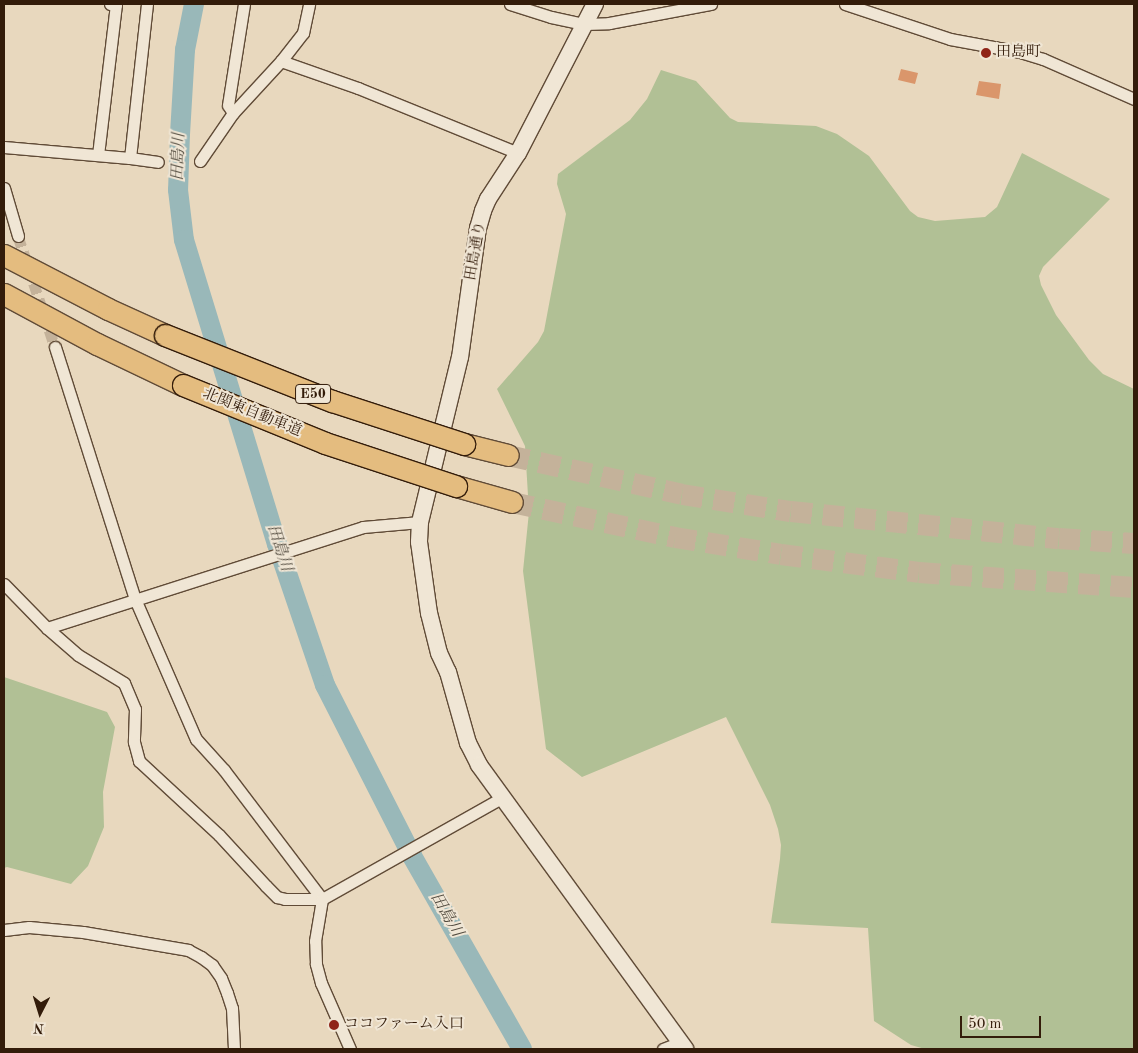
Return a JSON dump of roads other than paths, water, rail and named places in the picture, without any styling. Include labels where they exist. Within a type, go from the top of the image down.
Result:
[{"type":"highway","name":"E50","points":[[4,255],[108,309],[165,335],[332,401],[464,444],[508,455]]},
{"type":"highway","name":"北関東自動車道","points":[[4,294],[97,344],[183,385],[326,442],[456,486],[512,502]]},
{"type":"street","points":[[98,155],[116,5],[110,4]]},
{"type":"street","points":[[130,158],[147,4]]},
{"type":"street","points":[[233,113],[228,105],[244,4]]},
{"type":"street","points":[[200,161],[233,113],[281,61],[303,33],[309,4]]},
{"type":"street","points":[[510,4],[551,17],[585,24],[616,22],[711,4]]},
{"type":"street","name":"田島通り","points":[[595,4],[518,153],[488,199],[478,228],[460,357],[420,522],[422,563],[439,653],[448,672],[468,744],[479,765],[501,798],[683,1046]]},
{"type":"street","points":[[845,4],[950,39],[1020,52],[1043,59],[1134,99]]},
{"type":"street","points":[[281,61],[358,88],[385,101],[518,153]]},
{"type":"street","points":[[4,146],[158,162]]},
{"type":"street","points":[[4,188],[18,236]]},
{"type":"street","points":[[55,347],[135,599],[196,739],[224,770],[322,899],[315,941],[316,964],[321,983],[350,1049]]},
{"type":"street","points":[[47,628],[363,527],[420,522]]},
{"type":"street","points":[[4,584],[47,628],[78,655],[124,683],[135,709],[134,742],[139,760],[219,835],[277,896],[285,899],[322,899],[501,798]]},
{"type":"street","points":[[4,930],[28,927],[84,932],[188,950],[212,965],[221,978],[232,1008],[234,1049]]},
{"type":"street","points":[[663,1049],[683,1046]]},
{"type":"waterway","name":"田島川","points":[[194,4],[185,50],[180,134],[178,190],[184,240],[277,544],[325,685],[412,856],[522,1049]]},
{"type":"tunnel","points":[[18,236],[55,347]]},
{"type":"tunnel","points":[[508,455],[682,494],[791,511],[1059,538],[1134,543]]},
{"type":"tunnel","points":[[512,502],[675,537],[781,554],[919,572],[1134,587]]},
{"type":"place","name":"田島町","points":[[986,53]]},
{"type":"place","name":"ココファーム入口","points":[[334,1025]]}]
